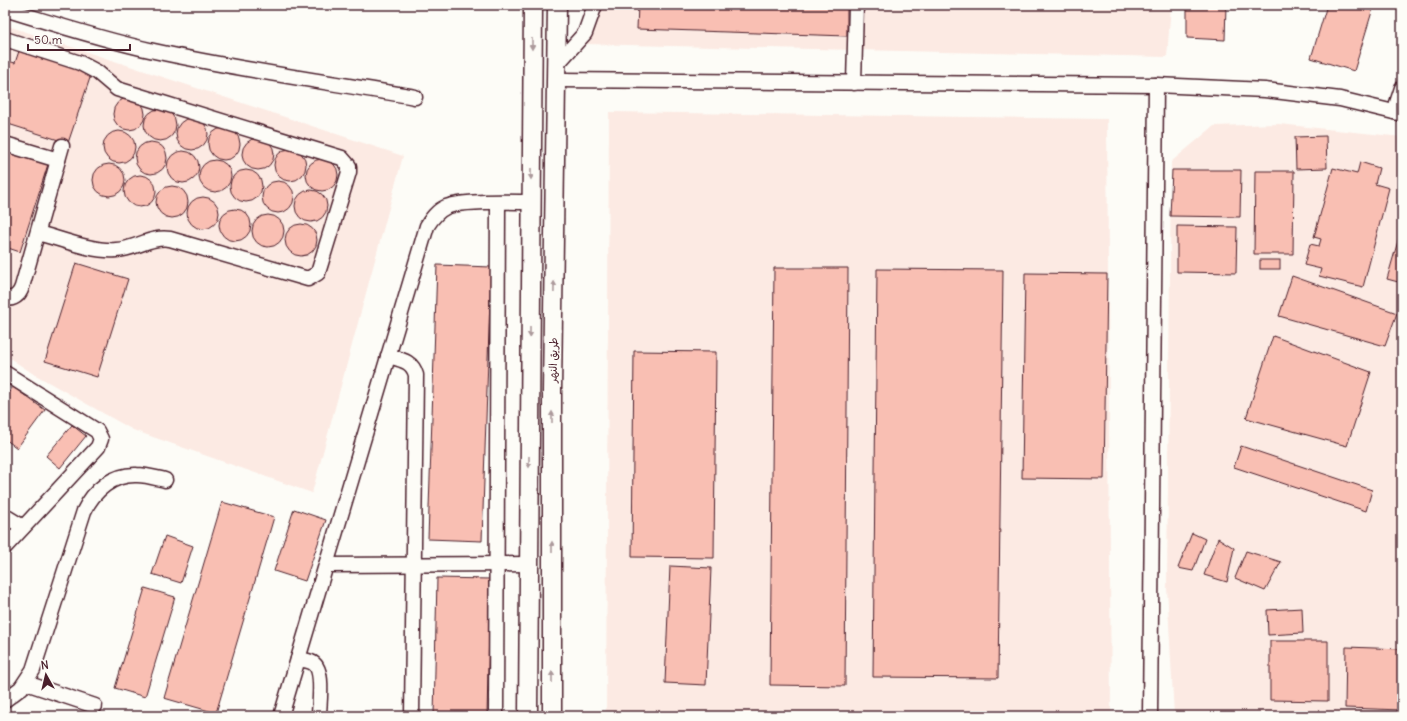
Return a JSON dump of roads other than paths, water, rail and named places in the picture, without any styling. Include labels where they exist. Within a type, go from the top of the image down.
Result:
[{"type":"main road","name":"طريق النهر","points":[[528,716],[532,5]]},
{"type":"main road","name":"طريق النهر","points":[[552,716],[552,391],[557,5]]},
{"type":"street","points":[[557,72],[585,33],[595,5]]},
{"type":"street","points":[[854,83],[856,5]]},
{"type":"street","points":[[5,9],[87,34],[153,51],[202,61],[415,97]]},
{"type":"street","points":[[5,39],[80,63],[96,72],[117,88],[342,158],[349,166],[349,172],[318,273],[312,278],[308,279],[170,239],[152,239],[128,248],[109,251],[38,233]]},
{"type":"street","points":[[557,72],[854,83],[1156,85],[1265,90],[1340,99],[1398,113],[1402,88]]},
{"type":"street","points":[[1150,716],[1156,85]]},
{"type":"street","points":[[5,144],[58,160]]},
{"type":"street","points":[[5,299],[14,298],[21,292],[62,146]]},
{"type":"street","points":[[281,716],[427,226],[439,211],[457,204],[531,202]]},
{"type":"street","points":[[496,716],[498,203]]},
{"type":"street","points":[[388,356],[408,361],[414,367],[416,375],[412,716]]},
{"type":"street","points":[[5,373],[97,431],[101,439],[98,447],[5,547]]},
{"type":"street","points":[[5,700],[26,683],[33,670],[89,502],[102,487],[119,477],[138,474],[165,480]]},
{"type":"street","points":[[5,516],[23,527]]},
{"type":"street","points":[[326,565],[528,564]]},
{"type":"street","points":[[298,659],[312,662],[318,669],[320,679],[319,716]]},
{"type":"street","points":[[26,683],[95,706]]}]
